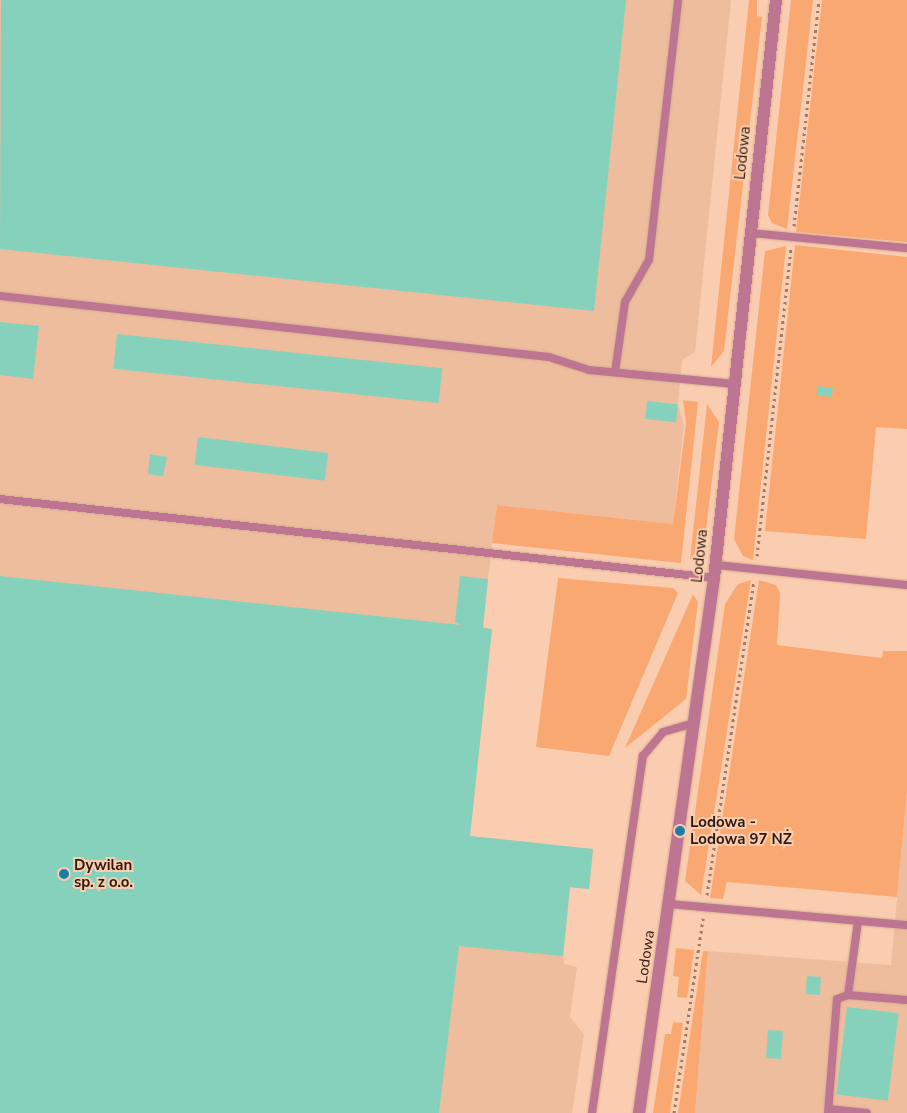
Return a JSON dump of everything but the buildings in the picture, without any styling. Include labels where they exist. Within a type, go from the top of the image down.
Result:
[{"type":"street","name":"Lodowa","points":[[639,1113],[670,904],[716,565],[776,0]]},
{"type":"lane","points":[[615,372],[625,302],[649,260],[678,0]]},
{"type":"lane","points":[[751,233],[907,248]]},
{"type":"lane","points":[[0,296],[549,357],[590,370],[734,384]]},
{"type":"lane","points":[[0,499],[714,578]]},
{"type":"lane","points":[[716,565],[907,585]]},
{"type":"lane","points":[[592,1113],[643,756],[662,732],[694,723]]},
{"type":"lane","points":[[670,904],[907,925]]},
{"type":"lane","points":[[848,995],[858,921]]},
{"type":"lane","points":[[867,1113],[829,1111],[837,999],[848,995],[907,1000]]},
{"type":"shaded area","points":[[0,0],[731,0],[695,352],[682,360],[678,404],[684,426],[673,524],[497,505],[482,627],[492,629],[470,836],[593,849],[589,889],[570,887],[563,956],[564,964],[577,967],[570,1017],[584,1034],[572,1113],[0,1113]]},
{"type":"shaded area","points":[[749,0],[757,0],[757,16],[762,17],[724,351],[711,367]]},
{"type":"shaded area","points":[[791,0],[813,0],[787,229],[772,223],[768,215]]},
{"type":"shaded area","points":[[822,0],[907,0],[907,242],[796,232]]},
{"type":"shaded area","points":[[795,245],[907,257],[907,429],[876,427],[866,539],[765,531]]},
{"type":"shaded area","points":[[786,246],[753,560],[743,556],[734,539],[765,251]]},
{"type":"shaded area","points":[[683,400],[698,402],[681,563],[492,543],[497,505],[673,524],[686,423]]},
{"type":"shaded area","points":[[707,404],[719,422],[705,538],[690,560]]},
{"type":"shaded area","points":[[558,578],[673,588],[678,593],[609,756],[536,747]]},
{"type":"shaded area","points":[[751,580],[701,895],[685,881],[725,604],[738,584]]},
{"type":"shaded area","points":[[759,580],[776,585],[780,593],[777,645],[882,658],[883,651],[907,651],[907,791],[897,897],[727,882],[723,899],[710,898]]},
{"type":"shaded area","points":[[693,594],[698,602],[686,699],[625,748]]},
{"type":"shaded area","points":[[907,790],[907,1113],[695,1113],[708,951],[891,965]]},
{"type":"shaded area","points":[[676,948],[694,950],[687,998],[677,997],[679,977],[673,976]]},
{"type":"shaded area","points":[[703,951],[708,951],[695,1113],[678,1113]]},
{"type":"shaded area","points":[[673,1022],[683,1023],[670,1113],[653,1113],[665,1034],[671,1034]]},
{"type":"place","name":"Lodowa - Lodowa 97 NŻ","points":[[680,831]]},
{"type":"place","name":"Dywilan sp. z o.o.","points":[[64,874]]}]
